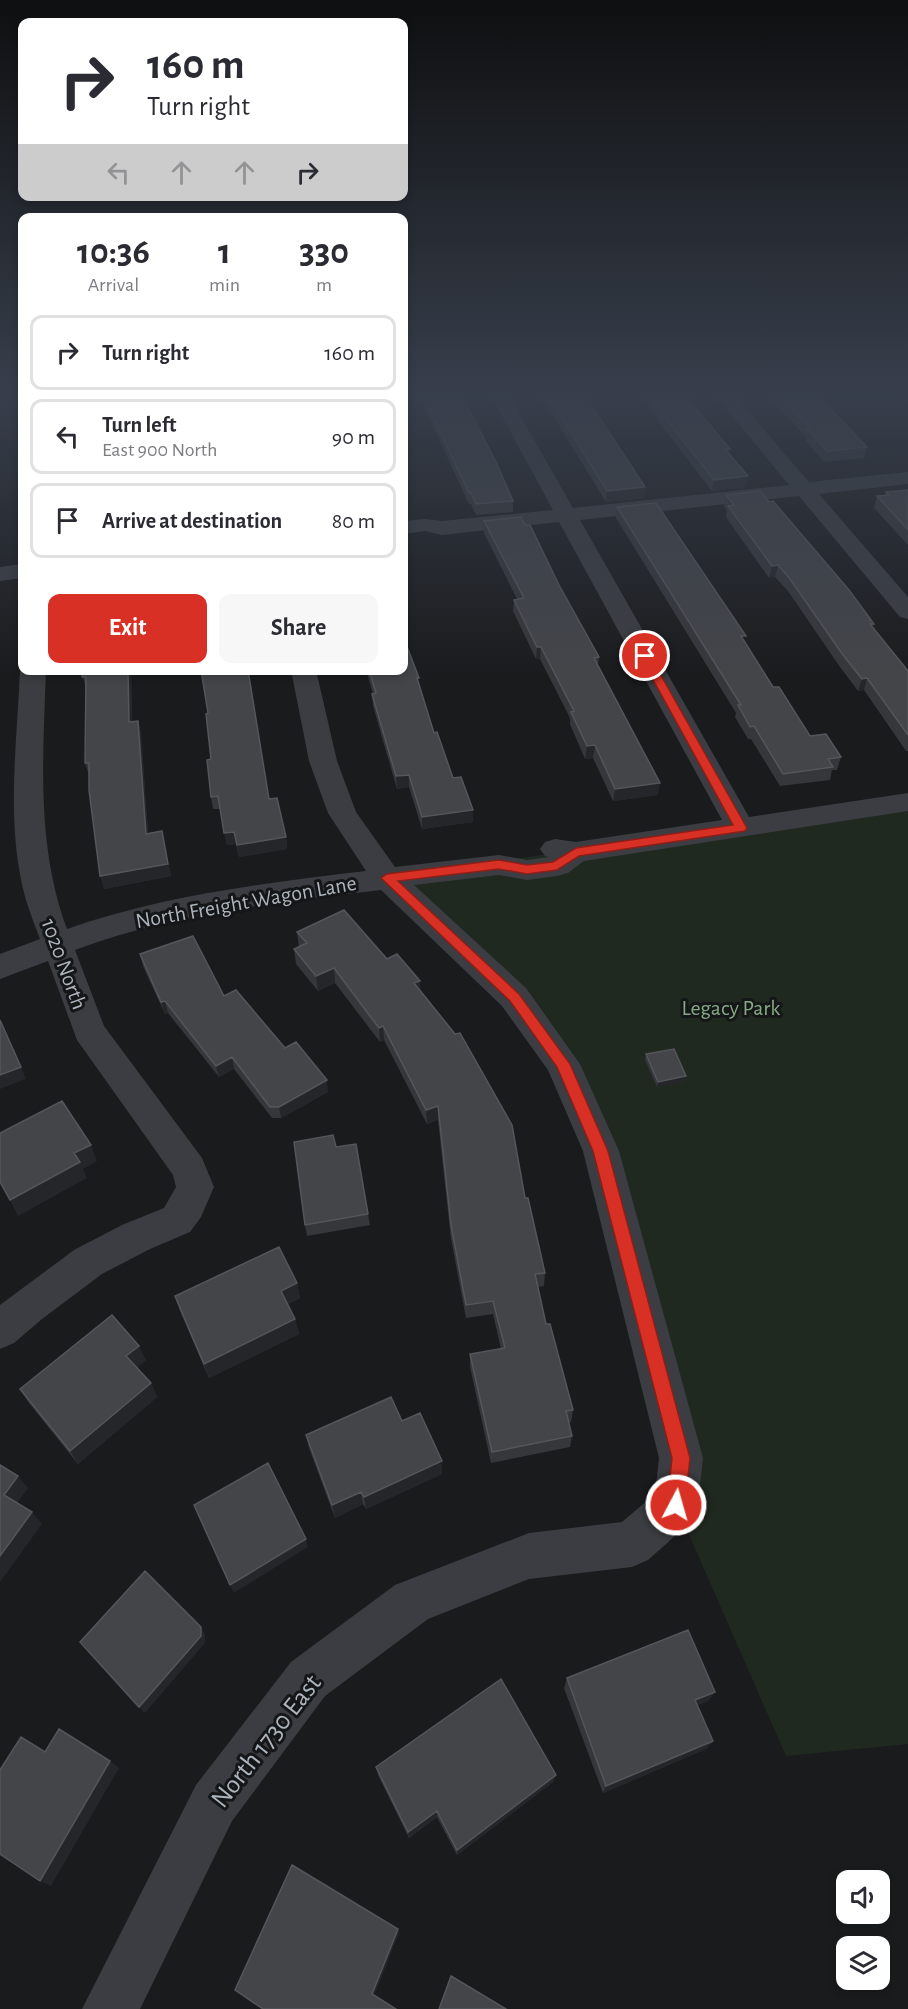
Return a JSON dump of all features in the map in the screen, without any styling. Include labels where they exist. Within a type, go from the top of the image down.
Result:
[{"type":"street","points":[[552,490],[741,828]]},
{"type":"street","points":[[408,535],[430,533],[442,528],[797,490]]},
{"type":"street","points":[[805,490],[908,612]]},
{"type":"street","points":[[408,527],[425,525],[442,528]]},
{"type":"street","points":[[0,574],[18,572]]},
{"type":"street","name":"1020 North","points":[[0,1330],[27,1306],[88,1262],[136,1237],[177,1220],[188,1205],[195,1186],[189,1169],[88,1031],[41,899],[32,852],[28,795],[33,675]]},
{"type":"street","points":[[304,675],[323,761],[342,813],[387,878]]},
{"type":"street","name":"North Freight Wagon Lane","points":[[0,966],[57,944],[132,921],[212,904],[499,864],[527,870],[557,866],[576,852],[908,802]]},
{"type":"street","name":"North 1730 East","points":[[111,2009],[214,1803],[308,1679],[412,1602],[529,1556],[632,1544],[676,1505],[681,1458],[601,1151],[563,1064],[514,997],[387,878]]},
{"type":"green space","name":"Legacy Park","points":[[908,801],[908,1744],[786,1756],[676,1505],[563,1064],[387,878]]},
{"type":"building","points":[[467,490],[508,490],[513,501],[476,504]]},
{"type":"building","points":[[908,490],[908,530],[877,496],[889,495],[886,492]]},
{"type":"building","points":[[760,491],[769,502],[773,501],[849,590],[874,624],[870,624],[908,671],[908,735],[867,678],[862,679],[843,655],[790,579],[778,565],[772,566],[728,506],[734,505],[726,495]]},
{"type":"building","points":[[656,503],[746,636],[741,636],[773,687],[779,687],[810,736],[826,734],[841,757],[828,759],[833,767],[783,774],[754,726],[750,727],[738,705],[741,705],[617,507]]},
{"type":"building","points":[[521,517],[525,525],[530,525],[559,585],[599,657],[594,658],[660,783],[615,789],[595,745],[587,746],[571,712],[574,711],[541,647],[537,647],[514,600],[524,598],[484,521]]},
{"type":"building","points":[[408,649],[419,678],[417,678],[434,733],[437,732],[453,778],[461,777],[473,810],[422,817],[409,775],[396,776],[372,694],[376,693],[371,675],[408,675]]},
{"type":"building","points":[[82,675],[128,675],[129,722],[138,721],[146,834],[162,831],[168,864],[100,876],[89,790],[89,763],[85,763],[86,677],[82,677]]},
{"type":"building","points":[[202,675],[249,675],[269,799],[277,798],[286,837],[237,845],[234,832],[224,833],[218,796],[211,797],[207,760],[211,759],[206,714],[208,713]]},
{"type":"building","points":[[344,910],[387,959],[397,954],[420,981],[414,983],[455,1034],[460,1033],[512,1125],[525,1198],[528,1198],[545,1273],[535,1274],[546,1324],[550,1324],[573,1410],[566,1411],[572,1436],[492,1452],[470,1354],[505,1348],[493,1301],[466,1305],[451,1225],[438,1106],[426,1110],[383,1026],[379,1028],[334,968],[316,976],[294,949],[307,943],[297,932]]},
{"type":"building","points":[[193,936],[224,996],[236,990],[285,1048],[296,1042],[327,1080],[279,1107],[270,1107],[232,1057],[216,1066],[165,1001],[161,1002],[140,954]]},
{"type":"building","points":[[0,1020],[21,1067],[0,1075]]},
{"type":"building","points":[[674,1049],[686,1076],[658,1082],[646,1054]]},
{"type":"building","points":[[62,1101],[91,1145],[74,1153],[80,1162],[10,1200],[0,1182],[0,1133]]},
{"type":"building","points":[[333,1135],[336,1147],[356,1144],[368,1214],[305,1225],[294,1142]]},
{"type":"building","points":[[279,1247],[297,1283],[281,1291],[295,1319],[204,1364],[175,1296]]},
{"type":"building","points":[[112,1315],[139,1346],[126,1356],[151,1383],[70,1451],[20,1389]]},
{"type":"building","points":[[391,1397],[402,1421],[420,1413],[442,1461],[364,1497],[361,1492],[332,1505],[306,1435]]},
{"type":"building","points":[[268,1463],[306,1539],[230,1585],[194,1505]]},
{"type":"building","points":[[0,1465],[18,1476],[4,1495],[32,1512],[0,1556]]},
{"type":"building","points":[[145,1571],[201,1627],[201,1636],[139,1707],[80,1642]]},
{"type":"building","points":[[688,1630],[715,1692],[695,1700],[713,1741],[606,1786],[567,1678]]},
{"type":"building","points":[[501,1679],[556,1775],[457,1850],[437,1811],[408,1832],[376,1767]]},
{"type":"building","points":[[59,1729],[110,1761],[40,1881],[0,1854],[0,1770],[21,1737],[45,1752]]},
{"type":"building","points":[[292,1865],[398,1929],[372,1994],[396,2009],[263,2009],[235,1990]]},
{"type":"building","points":[[451,1976],[506,2009],[439,2009]]},
{"type":"route","points":[[645,656],[741,828],[576,852],[557,866],[527,870],[499,864],[387,878],[514,997],[563,1064],[601,1151],[681,1458],[676,1505]]}]
